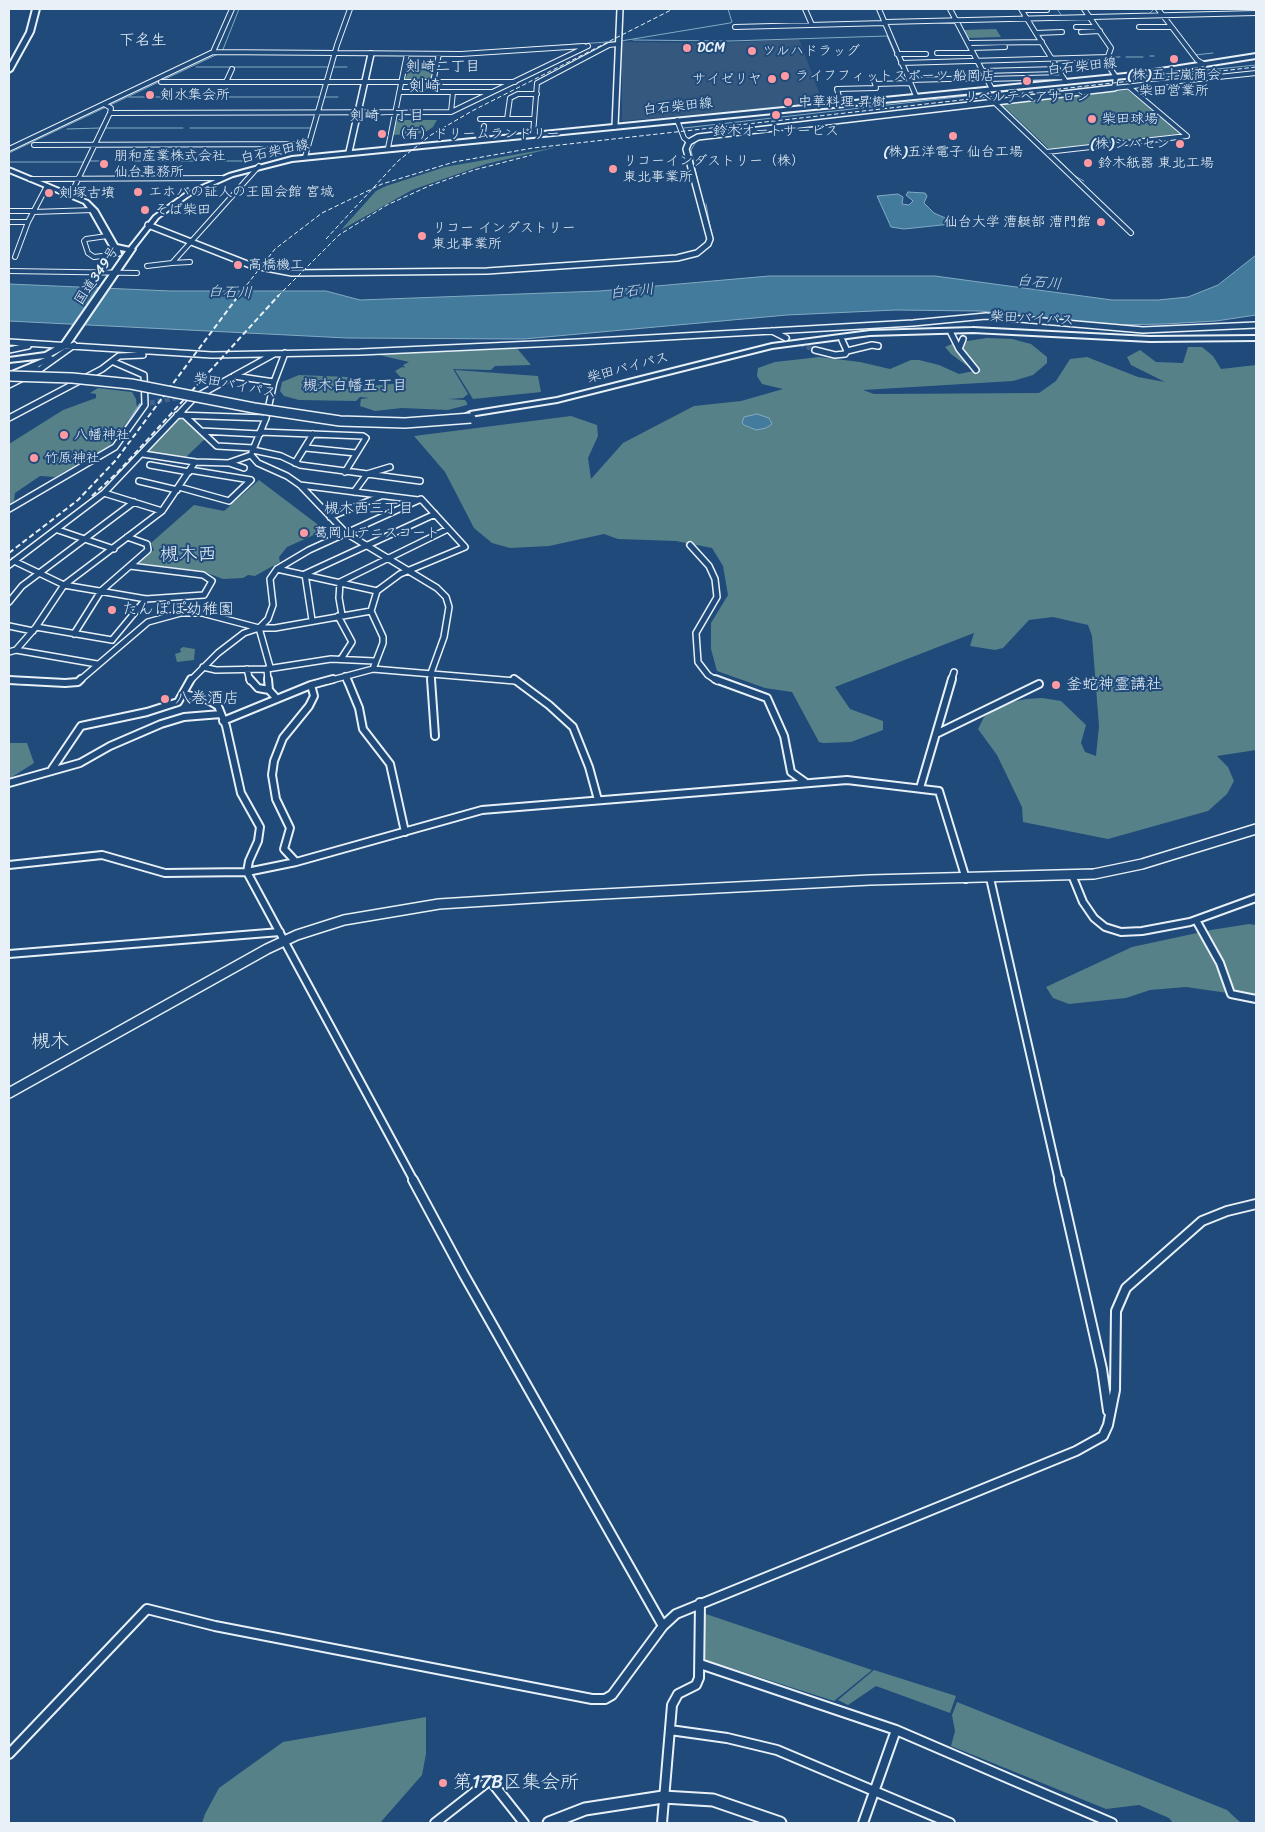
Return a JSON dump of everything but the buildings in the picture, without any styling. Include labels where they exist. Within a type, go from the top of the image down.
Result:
[{"type":"highway","points":[[9,70],[30,32],[36,9]]},
{"type":"highway","name":"国道349号","points":[[9,170],[86,202],[93,210],[117,250],[131,249]]},
{"type":"highway","name":"国道349号","points":[[9,375],[35,367],[52,358],[67,344],[131,249]]},
{"type":"highway","points":[[114,274],[117,250]]},
{"type":"highway","name":"柴田バイパス","points":[[470,416],[557,400],[772,346],[870,333],[966,330],[1150,339],[1256,338]]},
{"type":"highway","name":"柴田バイパス","points":[[9,375],[124,383],[254,408],[340,421],[406,422],[470,416],[572,401],[738,358],[842,340],[951,333],[1162,343],[1256,342]]},
{"type":"highway","points":[[9,360],[40,357],[67,344]]},
{"type":"main road","name":"白石柴田線","points":[[131,249],[148,225],[178,200],[222,178],[259,166],[305,157],[992,89],[1065,80],[1116,77],[1256,56]]},
{"type":"street","points":[[9,150],[214,52],[232,9]]},
{"type":"street","points":[[305,157],[326,82],[350,9]]},
{"type":"street","points":[[616,126],[620,9]]},
{"type":"street","points":[[805,9],[812,25]]},
{"type":"street","points":[[879,9],[916,96]]},
{"type":"street","points":[[950,9],[992,89]]},
{"type":"street","points":[[1084,9],[1111,48],[1108,66],[1116,77],[1114,88]]},
{"type":"street","points":[[1158,9],[1197,60],[1205,65]]},
{"type":"street","points":[[1228,9],[1232,13]]},
{"type":"street","points":[[1022,10],[1047,10]]},
{"type":"street","points":[[1022,10],[1065,80]]},
{"type":"street","points":[[736,27],[1256,13]]},
{"type":"street","points":[[1076,27],[1096,27]]},
{"type":"street","points":[[1140,27],[1172,28]]},
{"type":"street","points":[[1146,30],[1172,28]]},
{"type":"street","points":[[1081,32],[1100,31]]},
{"type":"street","points":[[1036,33],[1062,32]]},
{"type":"street","points":[[533,134],[537,84],[618,42]]},
{"type":"street","points":[[968,43],[1042,42]]},
{"type":"street","points":[[110,113],[451,112],[588,46],[439,54],[221,54],[214,52]]},
{"type":"street","points":[[937,53],[1005,47]]},
{"type":"street","points":[[348,152],[371,54]]},
{"type":"street","points":[[388,148],[401,92],[407,54]]},
{"type":"street","points":[[433,82],[439,54]]},
{"type":"street","points":[[897,54],[926,54]]},
{"type":"street","points":[[901,63],[1108,57]]},
{"type":"street","points":[[226,82],[232,68]]},
{"type":"street","points":[[983,71],[1058,69]]},
{"type":"street","points":[[148,225],[257,267],[279,272],[304,274],[487,270],[688,256],[704,249],[710,239],[687,155],[687,146],[698,137],[718,133],[1256,73]]},
{"type":"street","points":[[841,104],[837,89],[876,88],[872,78]]},
{"type":"street","points":[[875,84],[987,79],[1065,80]]},
{"type":"street","points":[[161,82],[516,82]]},
{"type":"street","points":[[1048,152],[1188,136],[1129,87]]},
{"type":"street","points":[[401,92],[495,92]]},
{"type":"street","points":[[451,112],[453,92]]},
{"type":"street","points":[[507,120],[510,98],[518,94],[537,94]]},
{"type":"street","points":[[994,102],[1131,233]]},
{"type":"street","points":[[106,105],[110,113]]},
{"type":"street","points":[[70,196],[110,113]]},
{"type":"street","points":[[480,119],[534,119]]},
{"type":"street","points":[[677,120],[684,138],[690,142]]},
{"type":"street","points":[[482,139],[484,126]]},
{"type":"street","points":[[34,145],[308,144]]},
{"type":"street","points":[[172,263],[259,166]]},
{"type":"street","points":[[30,179],[222,178]]},
{"type":"street","points":[[15,257],[28,222],[47,186]]},
{"type":"street","points":[[9,211],[93,210]]},
{"type":"street","points":[[9,222],[28,222]]},
{"type":"street","points":[[107,236],[88,237],[84,241],[88,253],[94,257],[117,250]]},
{"type":"street","points":[[147,266],[190,262]]},
{"type":"street","points":[[9,271],[138,273]]},
{"type":"street","points":[[9,418],[114,362],[120,356],[166,353],[275,354],[578,342],[1005,316],[1143,330],[1256,325]]},
{"type":"street","points":[[964,319],[967,324]]},
{"type":"street","points":[[771,331],[786,338]]},
{"type":"street","points":[[951,333],[959,349],[976,370]]},
{"type":"street","points":[[959,349],[963,339]]},
{"type":"street","points":[[842,340],[847,351]]},
{"type":"street","points":[[9,342],[67,344],[166,353]]},
{"type":"street","points":[[9,350],[40,344]]},
{"type":"street","points":[[9,385],[39,370],[67,344]]},
{"type":"street","points":[[815,350],[835,355],[845,354],[847,351],[872,345],[878,346]]},
{"type":"street","points":[[228,463],[252,451],[266,418],[274,382],[285,353]]},
{"type":"street","points":[[9,565],[58,530],[104,493],[199,394],[275,354]]},
{"type":"street","points":[[9,509],[115,447],[148,404],[144,375],[114,362]]},
{"type":"street","points":[[9,381],[35,367]]},
{"type":"street","points":[[234,376],[274,382]]},
{"type":"street","points":[[193,395],[199,394]]},
{"type":"street","points":[[177,415],[266,418]]},
{"type":"street","points":[[184,415],[217,446],[281,456],[295,463],[420,482]]},
{"type":"street","points":[[201,431],[363,436],[366,438],[346,472]]},
{"type":"street","points":[[295,463],[313,434]]},
{"type":"street","points":[[306,448],[356,453]]},
{"type":"street","points":[[252,451],[258,463],[287,476],[300,485],[346,533],[387,560],[437,588],[446,597],[449,607],[444,637],[431,673],[435,736]]},
{"type":"street","points":[[143,454],[195,462],[228,463],[244,468]]},
{"type":"street","points":[[16,650],[34,629],[64,585],[162,511],[195,462]]},
{"type":"street","points":[[139,481],[230,501],[251,480],[150,464]]},
{"type":"street","points":[[354,492],[367,474],[390,467]]},
{"type":"street","points":[[300,485],[419,500],[424,502],[465,547],[407,571],[377,591],[371,611],[383,637],[382,649],[374,661],[373,669]]},
{"type":"street","points":[[104,493],[162,511]]},
{"type":"street","points":[[330,518],[383,496]]},
{"type":"street","points":[[52,769],[81,726],[164,708],[178,702],[192,678],[203,667],[244,633],[259,628],[272,613],[270,579],[277,569],[309,550],[419,500]]},
{"type":"street","points":[[9,602],[22,586],[38,573],[134,502]]},
{"type":"street","points":[[305,574],[435,514]]},
{"type":"street","points":[[340,582],[448,529]]},
{"type":"street","points":[[58,530],[114,549]]},
{"type":"street","points":[[74,634],[101,591],[148,550],[147,544],[127,537]]},
{"type":"street","points":[[690,546],[709,566],[715,580],[717,597],[696,633],[698,662],[708,675],[717,681],[767,698],[784,736],[788,765],[791,772],[806,782]]},
{"type":"street","points":[[14,561],[64,585],[146,599],[204,595],[212,581],[203,575],[130,566]]},
{"type":"street","points":[[277,569],[377,591]]},
{"type":"street","points":[[305,574],[312,620]]},
{"type":"street","points":[[340,582],[340,616],[352,642],[341,659]]},
{"type":"street","points":[[112,640],[146,599]]},
{"type":"street","points":[[9,680],[78,682],[116,647],[148,622],[181,613],[202,613],[259,628],[275,628],[371,611]]},
{"type":"street","points":[[9,626],[112,640]]},
{"type":"street","points":[[259,628],[270,667],[267,670],[269,690],[277,699]]},
{"type":"street","points":[[112,640],[116,647]]},
{"type":"street","points":[[9,652],[16,650],[97,664]]},
{"type":"street","points":[[203,667],[216,670],[267,670],[341,659],[374,661]]},
{"type":"street","points":[[246,669],[251,684],[258,688],[269,690]]},
{"type":"street","points":[[223,721],[311,685],[373,669],[513,679],[572,726],[590,767],[598,800]]},
{"type":"street","points":[[920,788],[954,672]]},
{"type":"street","points":[[345,676],[359,708],[363,728],[390,764],[405,832]]},
{"type":"street","points":[[936,734],[1039,684]]},
{"type":"street","points":[[296,862],[284,850],[290,828],[276,799],[272,776],[274,761],[283,738],[310,706],[314,696],[311,685]]},
{"type":"street","points":[[184,694],[208,700],[218,706],[221,714],[241,794],[260,827],[258,841],[249,861],[247,872],[468,1281],[663,1626]]},
{"type":"street","points":[[9,783],[52,769],[80,764],[110,746],[161,724],[184,717],[221,714]]},
{"type":"street","points":[[9,865],[102,856],[165,874],[247,872],[296,862],[482,810],[806,782],[853,780],[939,791],[966,879]]},
{"type":"street","points":[[9,1093],[285,941],[344,920],[439,904],[870,880],[966,879],[1072,875],[1114,871],[1256,829]]},
{"type":"street","points":[[1072,875],[1089,911],[1100,923],[1111,930],[1142,931],[1196,920],[1238,903],[1256,898]]},
{"type":"street","points":[[990,878],[1102,1369],[1107,1400],[1108,1425]]},
{"type":"street","points":[[1196,920],[1220,963],[1231,994],[1256,999]]},
{"type":"street","points":[[9,954],[280,932]]},
{"type":"street","points":[[9,1754],[147,1609],[214,1626],[592,1699],[605,1699],[612,1695],[663,1626],[676,1614],[700,1602],[929,1512],[1076,1451],[1103,1436],[1108,1425],[1116,1371],[1116,1311],[1126,1288],[1202,1221],[1227,1211],[1256,1204]]},
{"type":"street","points":[[662,1823],[663,1797],[674,1699],[678,1694],[696,1685],[700,1664],[700,1602]]},
{"type":"street","points":[[700,1664],[896,1730],[1112,1823]]},
{"type":"street","points":[[670,1730],[727,1738],[777,1750],[950,1823]]},
{"type":"street","points":[[863,1823],[876,1792],[896,1730]]},
{"type":"street","points":[[435,1823],[490,1780],[524,1823]]},
{"type":"street","points":[[549,1823],[585,1808],[663,1797],[713,1800],[780,1823]]},
{"type":"shaded area","points":[[799,39],[823,103],[622,121],[622,42],[722,43]]},
{"type":"green space","points":[[996,29],[1001,37],[968,38],[963,30]]},
{"type":"green space","points":[[410,67],[434,67],[433,80],[405,80]]},
{"type":"green space","name":"柴田球場","points":[[1126,89],[1185,135],[1053,150],[1049,149],[1001,103]]},
{"type":"green space","points":[[397,120],[437,120],[433,127],[424,133],[393,135]]},
{"type":"green space","points":[[558,147],[486,164],[412,190],[341,230],[376,191],[386,186],[445,167]]},
{"type":"green space","points":[[987,338],[1012,339],[1031,344],[1047,357],[1047,363],[1033,375],[1013,381],[863,390],[874,394],[1039,393],[1056,381],[1070,359],[1087,357],[1138,377],[1165,382],[1131,365],[1127,357],[1140,350],[1156,362],[1183,363],[1188,347],[1202,347],[1213,356],[1221,369],[1256,365],[1256,750],[1217,756],[1228,767],[1234,781],[1227,794],[1208,811],[1108,839],[1023,822],[1022,807],[997,755],[978,729],[984,717],[1002,704],[1042,698],[1061,701],[1086,725],[1081,743],[1085,752],[1096,756],[1099,726],[1092,636],[1088,625],[1053,617],[1029,620],[1003,648],[995,650],[970,646],[974,633],[835,687],[850,709],[883,721],[883,730],[851,742],[819,742],[792,692],[765,688],[717,671],[711,649],[711,623],[728,595],[723,566],[712,548],[676,541],[618,539],[604,534],[549,546],[510,548],[492,543],[474,528],[445,472],[414,436],[571,416],[597,425],[598,436],[588,458],[591,479],[623,443],[694,406],[741,401],[783,389],[762,384],[757,376],[758,368],[775,362],[819,357],[860,362],[890,369],[911,360],[919,360],[939,365],[959,374],[974,371],[951,354],[945,347],[954,343]]},
{"type":"green space","points":[[515,346],[531,365],[495,366],[491,370],[453,369],[468,394],[463,398],[448,399],[465,400],[467,405],[448,410],[402,408],[375,411],[360,406],[361,399],[369,398],[360,397],[356,401],[299,400],[284,396],[280,391],[282,382],[299,375],[348,377],[343,389],[401,383],[403,380],[395,371],[402,367],[405,368],[403,365],[409,362],[379,355],[379,353]]},
{"type":"green space","points":[[455,370],[538,376],[541,392],[473,399]]},
{"type":"green space","points":[[98,388],[132,392],[136,399],[137,408],[109,446],[55,477],[40,476],[15,493],[14,501],[9,504],[9,444],[63,410],[96,398],[96,394],[90,393]]},
{"type":"green space","points":[[176,419],[185,419],[205,439],[186,457],[147,451]]},
{"type":"green space","points":[[259,480],[325,530],[287,547],[279,557],[280,562],[255,576],[248,575],[243,578],[223,579],[202,571],[137,563],[154,550],[151,543],[194,505],[224,511]]},
{"type":"green space","points":[[183,647],[195,649],[194,660],[177,662],[175,654],[181,652],[180,649]]},
{"type":"green space","points":[[9,743],[27,743],[34,763],[9,779]]},
{"type":"green space","points":[[1249,924],[1256,925],[1256,997],[1186,987],[1150,990],[1126,998],[1069,1004],[1053,998],[1046,987],[1132,947]]},
{"type":"green space","points":[[703,1613],[872,1670],[834,1701],[703,1659]]},
{"type":"green space","points":[[874,1670],[956,1696],[950,1713],[876,1686],[848,1705],[838,1700]]},
{"type":"green space","points":[[957,1702],[1227,1810],[1241,1823],[1173,1823],[1169,1818],[1139,1805],[1106,1809],[951,1746],[955,1731],[952,1715]]},
{"type":"green space","points":[[426,1717],[426,1754],[422,1775],[380,1823],[202,1823],[219,1788],[283,1742]]},
{"type":"water","points":[[908,192],[925,193],[927,196],[924,203],[934,213],[950,220],[951,224],[904,229],[891,227],[877,196],[898,194],[903,197],[902,204],[909,205],[913,201],[906,195]]},
{"type":"water","name":"白石川","points":[[1256,255],[1256,315],[1216,321],[1164,324],[1110,325],[980,311],[896,310],[787,315],[524,339],[347,338],[9,321],[9,284],[171,291],[326,291],[360,300],[600,291],[769,276],[935,276],[1112,300],[1158,300],[1188,297],[1218,285]]},
{"type":"water","points":[[757,414],[769,418],[772,424],[766,428],[756,430],[742,423],[744,417]]},
{"type":"waterway","points":[[222,52],[239,9]]},
{"type":"waterway","points":[[425,52],[466,52],[621,41],[730,23],[732,22],[728,9]]},
{"type":"waterway","points":[[1057,9],[1062,16]]},
{"type":"waterway","points":[[1148,15],[1154,9]]},
{"type":"waterway","points":[[633,40],[730,41],[887,36],[899,63]]},
{"type":"waterway","points":[[9,153],[220,53]]},
{"type":"waterway","points":[[1195,55],[1213,53]]},
{"type":"waterway","points":[[1112,57],[1120,57]]},
{"type":"waterway","points":[[1126,57],[1143,57]]},
{"type":"waterway","points":[[1121,79],[1256,65]]},
{"type":"waterway","points":[[196,67],[328,67]]},
{"type":"waterway","points":[[334,67],[347,67]]},
{"type":"waterway","points":[[684,128],[1108,80]]},
{"type":"waterway","points":[[129,97],[320,97]]},
{"type":"waterway","points":[[325,97],[338,97]]},
{"type":"waterway","points":[[1000,103],[1046,148]]},
{"type":"waterway","points":[[717,131],[925,108]]},
{"type":"waterway","points":[[67,129],[100,128]]},
{"type":"waterway","points":[[105,128],[183,128]]},
{"type":"waterway","points":[[190,128],[312,128]]},
{"type":"waterway","points":[[697,140],[691,150],[701,195]]},
{"type":"waterway","points":[[1052,154],[1068,169]]},
{"type":"waterway","points":[[90,161],[106,161]]},
{"type":"waterway","points":[[130,161],[194,161]]},
{"type":"waterway","points":[[222,161],[247,161]]},
{"type":"waterway","points":[[9,162],[84,162]]},
{"type":"waterway","points":[[1069,170],[1073,174]]},
{"type":"waterway","points":[[1075,176],[1084,181]]},
{"type":"waterway","points":[[706,204],[712,237]]},
{"type":"waterway","points":[[112,447],[140,404]]},
{"type":"waterway","points":[[27,495],[66,473]]},
{"type":"tunnel","points":[[963,339],[967,325]]},
{"type":"tunnel","points":[[786,338],[815,350]]},
{"type":"tunnel","points":[[150,403],[186,396]]},
{"type":"railway","points":[[373,189],[398,161],[431,135],[472,111],[673,9]]},
{"type":"railway","points":[[373,189],[454,162],[533,148],[1256,67]]},
{"type":"railway","points":[[279,295],[339,235],[387,205],[429,186],[474,170],[532,155]]},
{"type":"railway","points":[[238,296],[275,249],[322,213],[373,189]]},
{"type":"railway","points":[[326,239],[373,189]]},
{"type":"railway","points":[[9,553],[78,500],[116,460],[239,295]]},
{"type":"railway","points":[[92,496],[119,471],[279,295]]},
{"type":"place","name":"DCM","points":[[687,48]]},
{"type":"place","name":"ツルハドラッグ","points":[[752,51]]},
{"type":"place","name":"(株)五十嵐商会 柴田営業所","points":[[1174,59]]},
{"type":"place","name":"ライフフィットスポーツ 船岡店","points":[[785,76]]},
{"type":"place","name":"サイゼリヤ","points":[[772,79]]},
{"type":"place","name":"リベルテヘアサロン","points":[[1027,81]]},
{"type":"place","name":"剣水集会所","points":[[150,95]]},
{"type":"place","name":"中華料理 昇樹","points":[[788,102]]},
{"type":"place","name":"鈴木オートサービス","points":[[776,115]]},
{"type":"place","name":"柴田球場","points":[[1092,119]]},
{"type":"place","name":"（有）ドリームランドリー","points":[[382,134]]},
{"type":"place","name":"(株)五洋電子 仙台工場","points":[[953,136]]},
{"type":"place","name":"(株)シバセン","points":[[1180,144]]},
{"type":"place","name":"鈴木紙器 東北工場","points":[[1088,163]]},
{"type":"place","name":"朋和産業株式会社 仙台事務所","points":[[104,164]]},
{"type":"place","name":"リコーインダストリー（株） 東北事業所","points":[[613,169]]},
{"type":"place","name":"エホバの証人の王国会館 宮城","points":[[138,192]]},
{"type":"place","name":"剣塚古墳","points":[[49,193]]},
{"type":"place","name":"そば柴田","points":[[145,210]]},
{"type":"place","name":"仙台大学 漕艇部 漕門館","points":[[1101,222]]},
{"type":"place","name":"リコー インダストリー 東北事業所","points":[[422,236]]},
{"type":"place","name":"高橋機工","points":[[238,265]]},
{"type":"place","name":"八幡神社","points":[[64,435]]},
{"type":"place","name":"竹原神社","points":[[34,458]]},
{"type":"place","name":"葛岡山テニスコート","points":[[304,533]]},
{"type":"place","name":"たんぽぽ幼稚園","points":[[112,610]]},
{"type":"place","name":"釜蛇神霊講社","points":[[1056,685]]},
{"type":"place","name":"八巻酒店","points":[[165,699]]},
{"type":"place","name":"第17B区集会所","points":[[443,1783]]},
{"type":"district","name":"下名生","points":[[143,41]]},
{"type":"district","name":"剣崎二丁目","points":[[443,67]]},
{"type":"district","name":"剣崎","points":[[425,87]]},
{"type":"district","name":"剣崎一丁目","points":[[387,116]]},
{"type":"district","name":"槻木白幡五丁目","points":[[355,386]]},
{"type":"district","name":"槻木西三丁目","points":[[369,509]]},
{"type":"district","name":"槻木西","points":[[188,555]]},
{"type":"district","name":"槻木","points":[[50,1042]]}]
